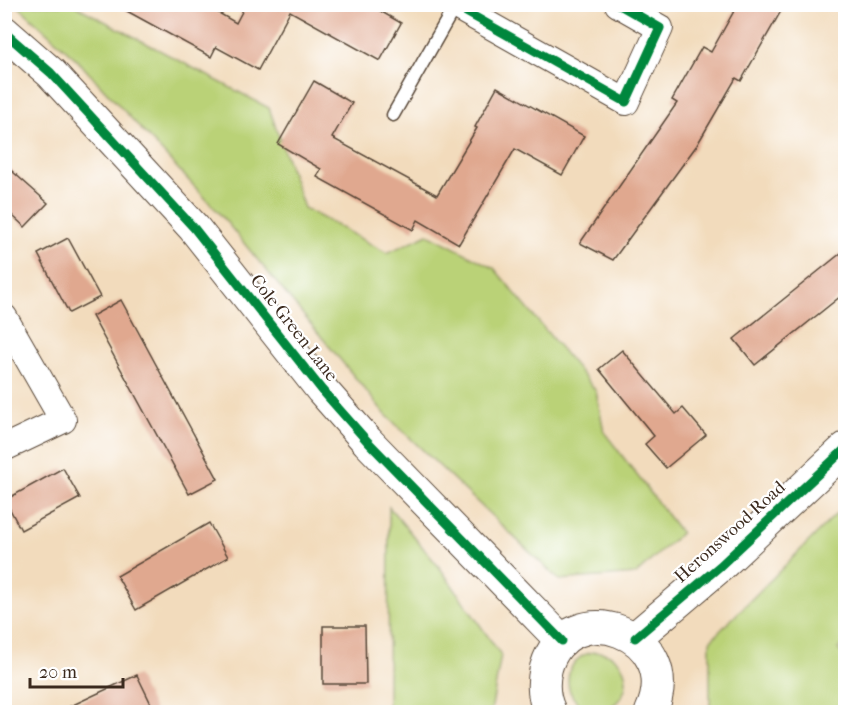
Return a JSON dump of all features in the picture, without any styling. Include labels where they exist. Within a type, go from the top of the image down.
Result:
[{"type":"street","points":[[453,5],[626,102],[660,28],[618,4]]},
{"type":"street","name":"Cole Green Lane","points":[[4,32],[51,74],[194,228],[322,390],[368,442],[562,641]]},
{"type":"street","points":[[4,317],[63,420],[4,448]]},
{"type":"street","name":"Heronswood Road","points":[[635,638],[720,566],[846,448]]},
{"type":"street","points":[[530,712],[549,657],[562,641],[577,631],[591,627],[615,629],[635,638],[645,647],[656,668],[657,708]]},
{"type":"street","points":[[542,681],[545,702],[550,712]]},
{"type":"lane","points":[[393,115],[453,5]]},
{"type":"green space","points":[[17,5],[74,5],[269,108],[304,208],[387,253],[428,234],[494,268],[596,391],[604,432],[681,533],[636,574],[559,580],[386,415],[219,213],[76,59]]},
{"type":"green space","points":[[845,505],[846,642],[838,649],[845,657],[845,712],[710,712],[710,641]]},
{"type":"green space","points":[[389,507],[440,568],[501,655],[491,712],[388,712]]},
{"type":"green space","points":[[591,652],[603,652],[618,660],[626,675],[626,687],[618,702],[603,710],[591,710],[576,702],[568,687],[568,675],[576,660]]},
{"type":"building","points":[[114,4],[203,4],[236,23],[246,4],[368,4],[401,23],[380,61],[290,11],[258,70],[216,47],[211,57]]},
{"type":"building","points":[[738,4],[785,4],[741,81],[736,78],[697,145],[613,260],[580,243],[677,103],[672,100],[702,47],[711,52]]},
{"type":"building","points":[[314,81],[352,103],[332,138],[437,195],[477,128],[475,127],[497,87],[584,136],[562,175],[515,149],[459,244],[418,220],[413,230],[317,177],[321,169],[278,144]]},
{"type":"building","points":[[4,164],[48,203],[25,227],[4,208]]},
{"type":"building","points":[[68,238],[100,297],[69,313],[38,254]]},
{"type":"building","points":[[846,249],[846,292],[755,365],[734,339]]},
{"type":"building","points":[[121,300],[218,479],[189,494],[92,316]]},
{"type":"building","points":[[622,350],[676,414],[683,408],[706,435],[666,468],[645,444],[654,436],[599,369]]},
{"type":"building","points":[[63,468],[80,498],[21,530],[5,500]]},
{"type":"building","points":[[209,523],[228,557],[136,610],[117,576]]},
{"type":"building","points":[[323,626],[365,626],[366,684],[323,684]]},
{"type":"building","points":[[137,675],[155,712],[58,712]]},
{"type":"cycle path","points":[[452,4],[626,102],[660,28],[618,4]]},
{"type":"cycle path","points":[[4,32],[51,73],[194,228],[322,390],[368,442],[562,641]]},
{"type":"cycle path","points":[[635,638],[720,566],[846,448]]}]
